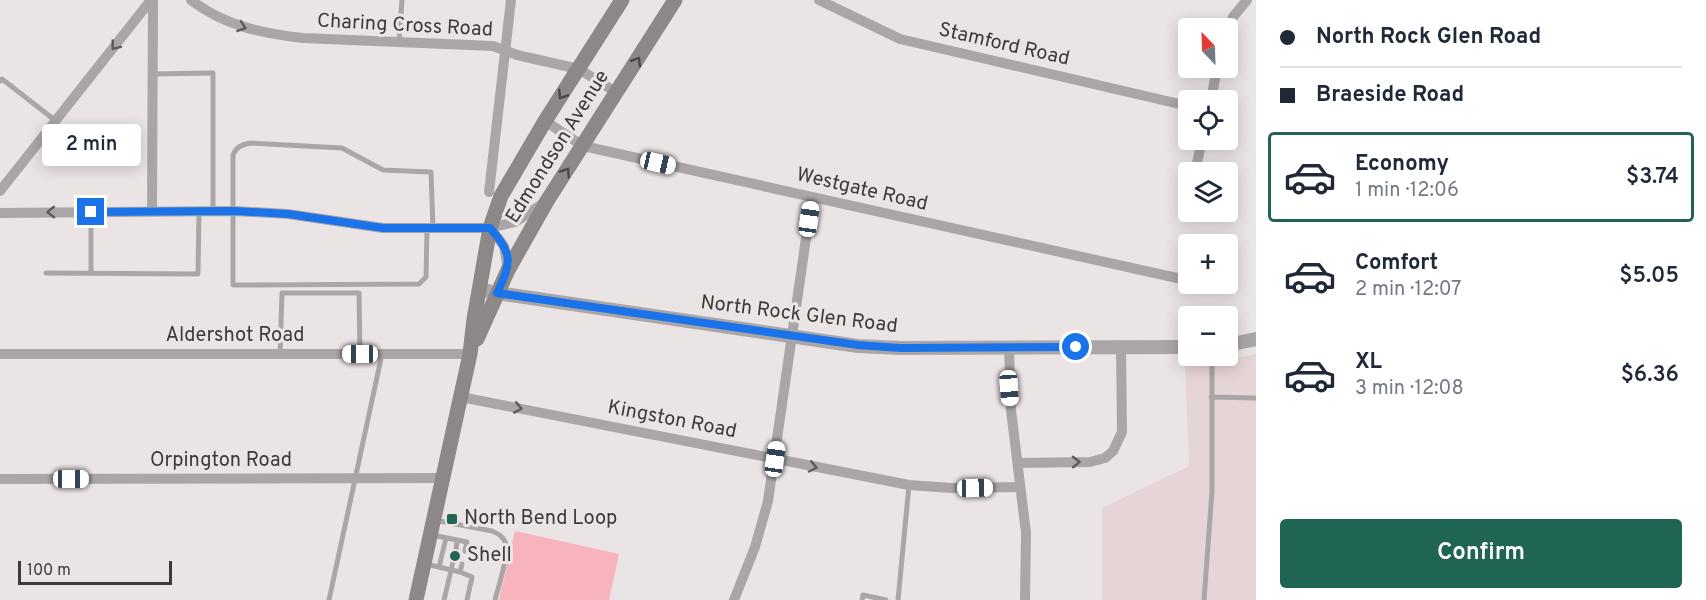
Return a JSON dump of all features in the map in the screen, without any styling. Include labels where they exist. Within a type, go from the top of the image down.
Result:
[{"type":"main road","name":"Edmondson Avenue","points":[[416,600],[432,566],[432,527],[470,354],[490,228],[501,195],[544,121],[622,0]]},
{"type":"main road","name":"Edmondson Avenue","points":[[470,354],[508,270],[547,201],[675,0]]},
{"type":"street","points":[[152,0],[154,74],[152,211]]},
{"type":"street","points":[[0,191],[152,0]]},
{"type":"street","name":"Charing Cross Road","points":[[191,0],[228,22],[250,30],[275,35],[493,46],[517,56],[579,69],[617,93]]},
{"type":"street","points":[[489,192],[511,0]]},
{"type":"street","name":"Stamford Road","points":[[819,0],[900,39],[1178,104]]},
{"type":"street","points":[[1233,18],[1247,0]]},
{"type":"street","name":"Westgate Road","points":[[544,121],[583,146],[1177,278]]},
{"type":"street","points":[[734,600],[763,522],[775,459],[812,197]]},
{"type":"street","points":[[0,213],[234,211],[288,214],[383,228],[490,228],[515,222],[547,201]]},
{"type":"street","points":[[490,228],[504,246],[508,270]]},
{"type":"street","name":"North Rock Glen Road","points":[[480,289],[858,345],[900,348],[1178,347]]},
{"type":"street","points":[[1238,343],[1256,339]]},
{"type":"street","points":[[1018,462],[1090,462],[1105,458],[1113,452],[1122,432],[1121,347]]},
{"type":"street","points":[[1009,348],[1010,399],[1026,533],[1025,600]]},
{"type":"street","name":"Aldershot Road","points":[[0,354],[470,354]]},
{"type":"street","name":"Kingston Road","points":[[461,397],[909,485],[952,488],[1020,487]]},
{"type":"street","name":"Orpington Road","points":[[0,480],[443,478]]},
{"type":"lane","points":[[399,41],[402,0]]},
{"type":"lane","points":[[154,74],[213,73],[213,212]]},
{"type":"lane","points":[[0,81],[2,79],[56,122]]},
{"type":"lane","points":[[251,143],[342,148],[383,170],[431,172],[426,277],[419,284],[233,285],[234,211],[233,155],[239,147],[251,143]]},
{"type":"lane","points":[[91,212],[91,273]]},
{"type":"lane","points":[[46,273],[198,274],[199,212]]},
{"type":"lane","points":[[280,354],[282,293],[359,293],[360,354]]},
{"type":"lane","points":[[328,600],[382,354]]},
{"type":"lane","points":[[1204,600],[1212,491],[1212,366]]},
{"type":"lane","points":[[1211,397],[1256,398]]},
{"type":"lane","points":[[898,600],[909,485]]},
{"type":"lane","points":[[432,527],[446,538],[467,542],[465,551]]},
{"type":"lane","points":[[432,527],[492,531],[503,538],[506,550],[495,600]]},
{"type":"lane","points":[[446,538],[432,566],[460,572],[471,577],[467,600]]},
{"type":"lane","points":[[456,550],[457,540]]},
{"type":"lane","points":[[444,600],[453,562]]},
{"type":"lane","points":[[460,572],[462,564]]},
{"type":"lane","points":[[862,600],[864,595],[886,600]]},
{"type":"shaded area","points":[[1256,354],[1256,600],[1102,600],[1102,508],[1189,466],[1185,366],[1238,366],[1238,358]]},
{"type":"shaded area","points":[[515,531],[619,554],[609,600],[499,600]]},
{"type":"place","name":"North Bend Loop","points":[[452,519]]},
{"type":"place","name":"Shell","points":[[455,556]]},
{"type":"route","points":[[91,212],[234,211],[288,214],[383,228],[490,228],[500,239],[507,254],[508,270],[497,293],[858,345],[900,348],[1076,347]]}]
